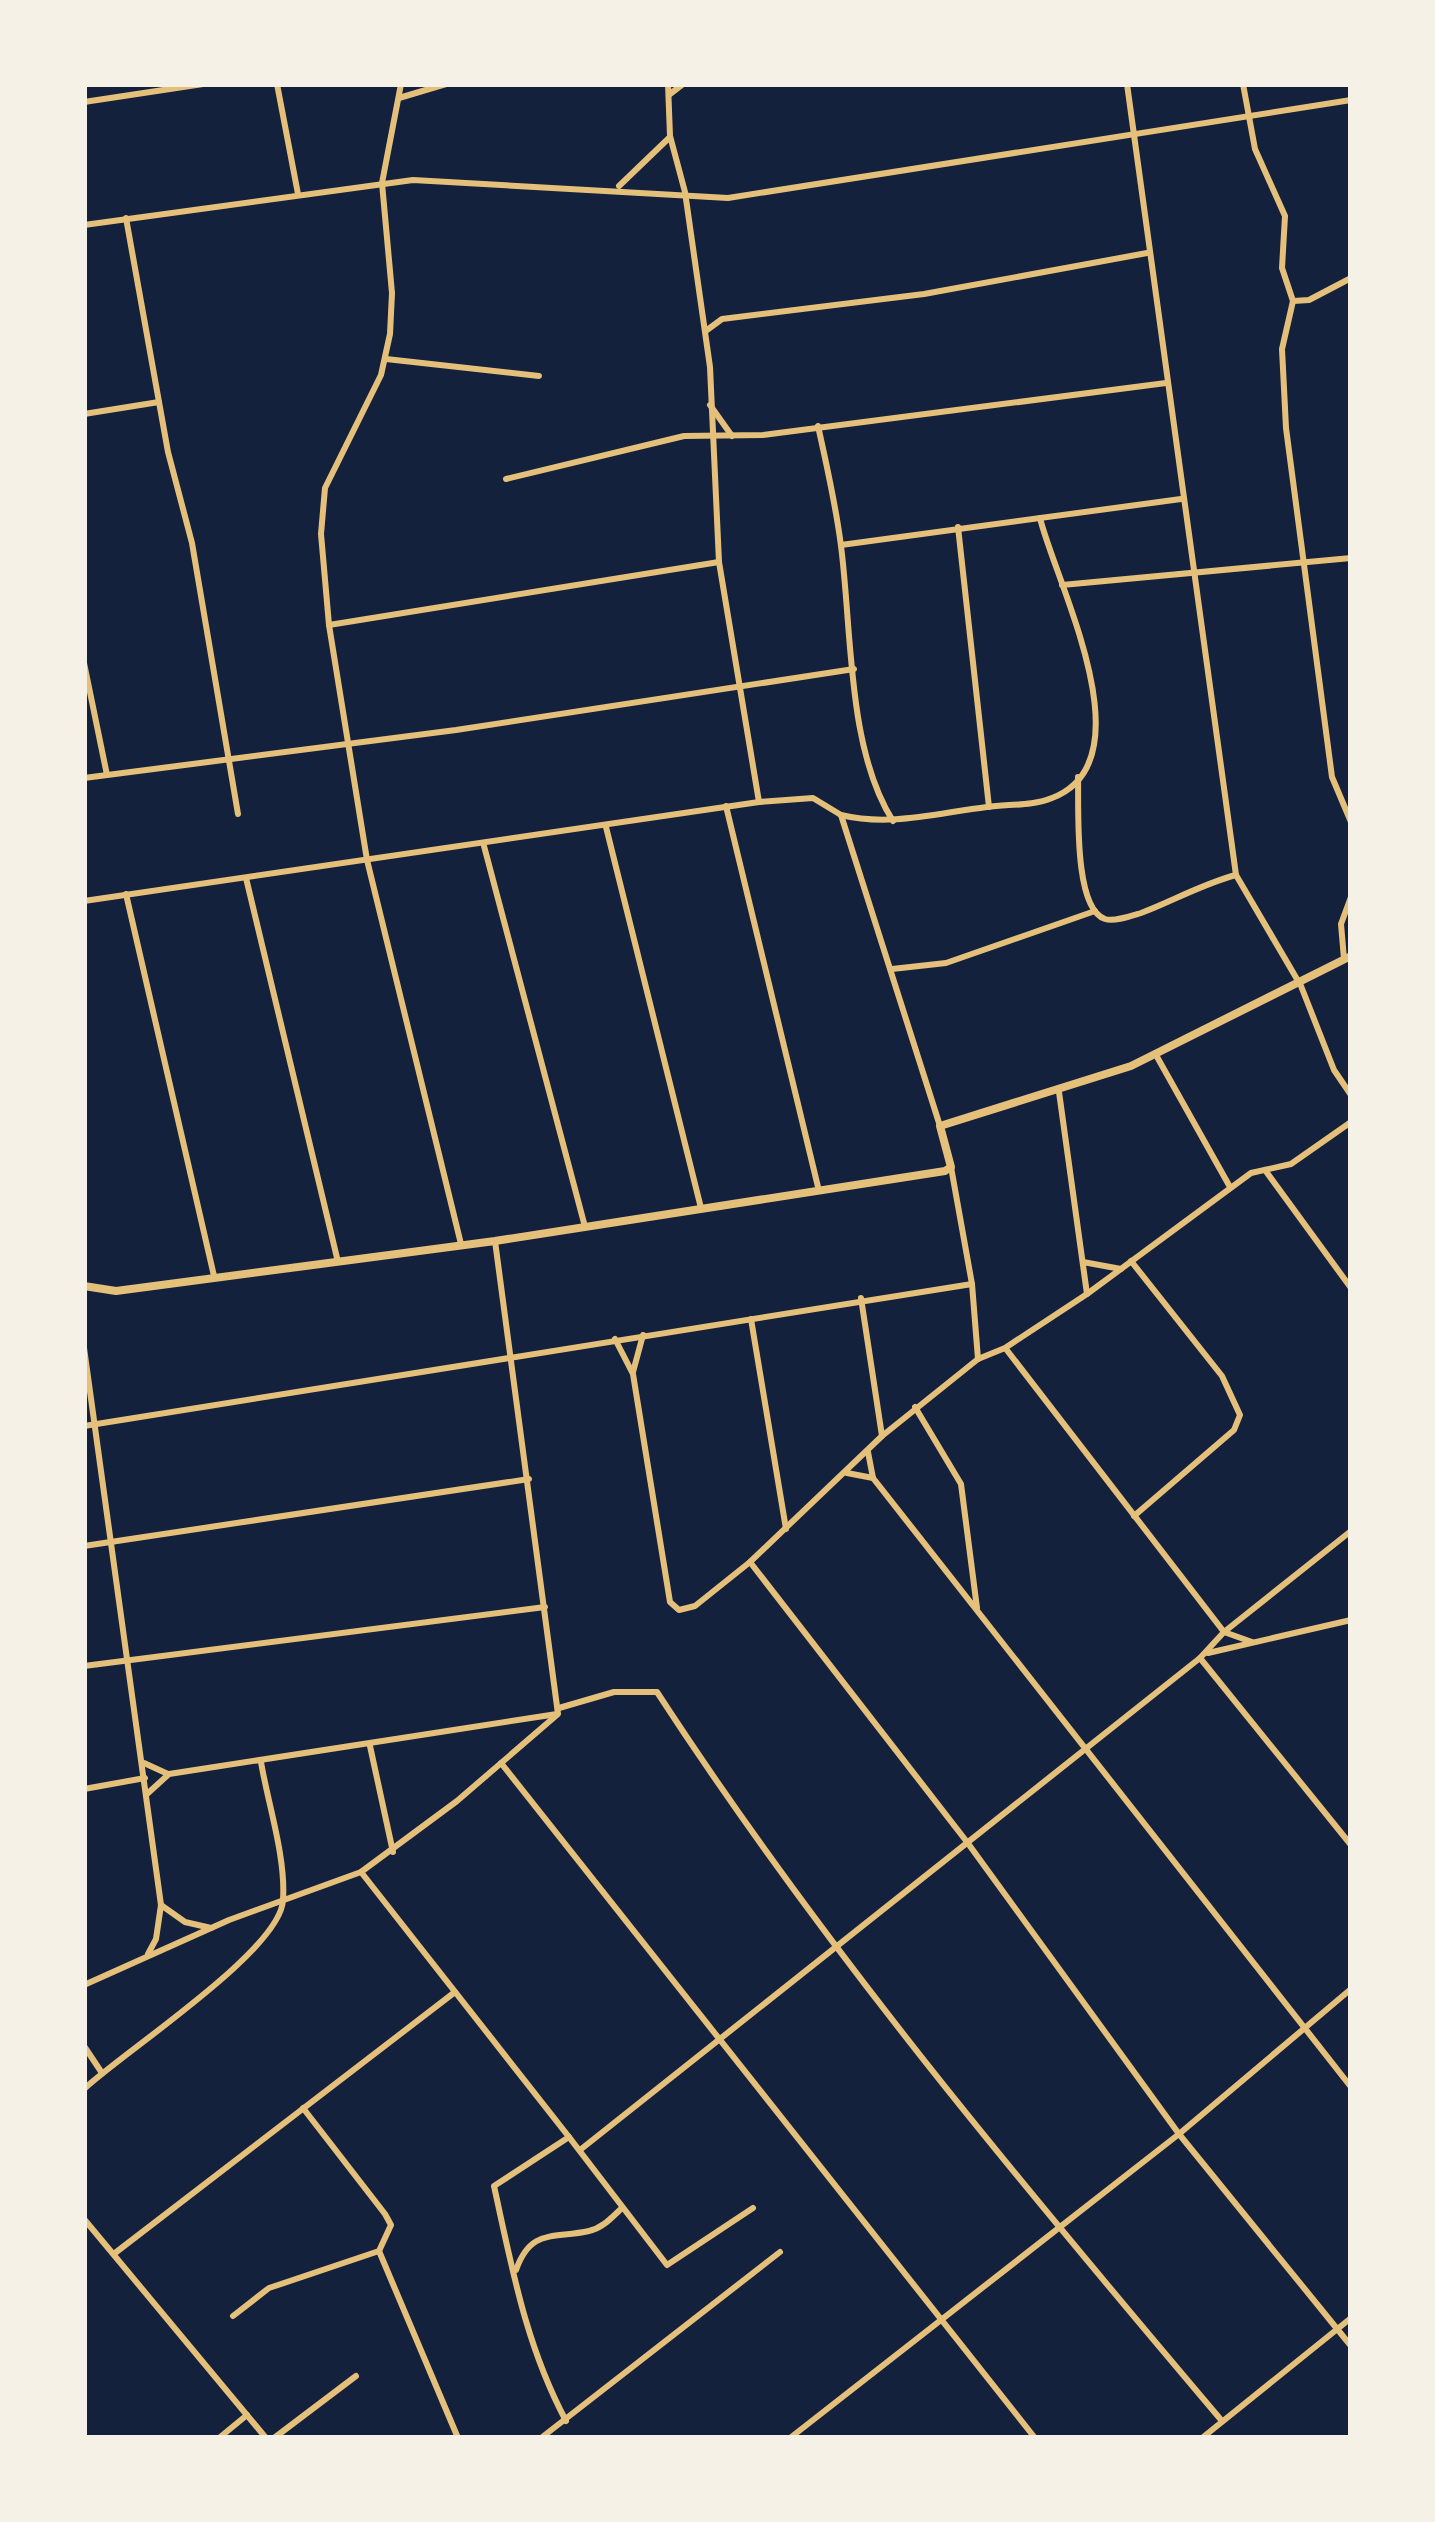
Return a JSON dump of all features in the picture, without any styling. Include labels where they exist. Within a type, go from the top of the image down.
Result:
[{"type":"street","points":[[84,102],[202,84]]},
{"type":"street","points":[[277,84],[298,194]]},
{"type":"street","points":[[401,84],[382,183],[392,292],[386,358],[325,488],[320,513],[329,625],[367,860],[461,1244]]},
{"type":"street","points":[[399,98],[446,84]]},
{"type":"street","points":[[668,84],[670,136],[685,192],[706,330],[719,562],[759,802]]},
{"type":"street","points":[[670,94],[682,84]]},
{"type":"street","points":[[1127,84],[1236,875],[1300,986],[1334,1070],[1351,1095]]},
{"type":"street","points":[[1244,84],[1255,149],[1283,206],[1282,268],[1293,301],[1282,349],[1286,428],[1332,776],[1351,822]]},
{"type":"street","points":[[84,225],[382,183],[616,188],[728,198],[1351,100]]},
{"type":"street","points":[[616,188],[670,136]]},
{"type":"street","points":[[126,218],[159,402],[192,543],[238,814]]},
{"type":"street","points":[[706,330],[722,319],[924,294],[1147,253]]},
{"type":"street","points":[[1293,301],[1309,300],[1351,278]]},
{"type":"street","points":[[702,310],[722,319]]},
{"type":"street","points":[[386,358],[539,376]]},
{"type":"street","points":[[506,479],[569,460],[711,436],[1166,383]]},
{"type":"street","points":[[84,414],[159,402]]},
{"type":"street","points":[[709,404],[732,436]]},
{"type":"street","points":[[818,426],[841,545],[854,669],[874,785],[893,821]]},
{"type":"street","points":[[841,545],[1181,499]]},
{"type":"street","points":[[1040,518],[1085,646],[1097,721],[1078,777],[1080,861],[1095,910],[1111,920],[1140,913],[1236,875]]},
{"type":"street","points":[[958,527],[989,806]]},
{"type":"street","points":[[1060,584],[1351,558]]},
{"type":"street","points":[[329,625],[719,562]]},
{"type":"street","points":[[84,663],[107,775]]},
{"type":"street","points":[[84,778],[854,669]]},
{"type":"street","points":[[84,901],[484,846],[759,802],[813,798],[841,815],[893,821],[1048,800],[1078,777]]},
{"type":"street","points":[[726,806],[819,1191]]},
{"type":"street","points":[[841,815],[951,1167],[972,1284],[978,1359]]},
{"type":"street","points":[[606,826],[701,1208]]},
{"type":"street","points":[[484,846],[584,1223]]},
{"type":"street","points":[[246,878],[338,1262]]},
{"type":"street","points":[[126,894],[214,1276]]},
{"type":"street","points":[[940,1126],[1059,1092],[1156,1055],[1300,986],[1347,958],[1341,924],[1351,897]]},
{"type":"street","points":[[891,969],[946,964],[1095,910]]},
{"type":"street","points":[[1156,1055],[1230,1187]]},
{"type":"street","points":[[1059,1092],[1087,1294]]},
{"type":"street","points":[[615,1340],[633,1374],[670,1602],[679,1610],[695,1606],[750,1562],[882,1436],[978,1359],[1005,1348],[1087,1294],[1230,1187],[1264,1168],[1292,1164],[1351,1123]]},
{"type":"street","points":[[84,1229],[84,1285],[116,1291],[495,1241],[951,1167]]},
{"type":"street","points":[[1264,1168],[1351,1288]]},
{"type":"street","points":[[495,1241],[558,1711]]},
{"type":"street","points":[[1083,1262],[1121,1269]]},
{"type":"street","points":[[1131,1262],[1222,1376],[1240,1415],[1234,1430],[1134,1516]]},
{"type":"street","points":[[88,1426],[861,1298],[972,1284]]},
{"type":"street","points":[[861,1298],[882,1436]]},
{"type":"street","points":[[751,1319],[786,1529]]},
{"type":"street","points":[[633,1374],[643,1335]]},
{"type":"street","points":[[84,1348],[88,1426],[144,1762],[161,1905],[156,1939],[148,1954]]},
{"type":"street","points":[[1005,1348],[1224,1632],[1252,1642]]},
{"type":"street","points":[[915,1408],[961,1484],[977,1611]]},
{"type":"street","points":[[868,1450],[873,1478],[1081,1749],[1351,2086]]},
{"type":"street","points":[[845,1472],[873,1478]]},
{"type":"street","points":[[84,1546],[529,1479]]},
{"type":"street","points":[[580,2150],[1202,1656],[1224,1632],[1351,1531]]},
{"type":"street","points":[[750,1562],[968,1842],[1179,2134],[1351,2346]]},
{"type":"street","points":[[84,1666],[545,1606]]},
{"type":"street","points":[[1202,1656],[1351,1620]]},
{"type":"street","points":[[1202,1656],[1351,1845]]},
{"type":"street","points":[[144,1762],[169,1774],[261,1762],[558,1711],[614,1692],[657,1692],[728,1802],[837,1945],[1057,2226],[1222,2421]]},
{"type":"street","points":[[84,1984],[211,1928],[361,1872],[393,1852],[558,1711]]},
{"type":"street","points":[[370,1746],[393,1852]]},
{"type":"street","points":[[84,2089],[261,1946],[274,1928],[284,1899],[261,1762]]},
{"type":"street","points":[[501,1763],[1035,2438]]},
{"type":"street","points":[[147,1794],[169,1774]]},
{"type":"street","points":[[84,1789],[145,1778]]},
{"type":"street","points":[[361,1872],[667,2265],[753,2208]]},
{"type":"street","points":[[161,1905],[185,1922],[211,1928]]},
{"type":"street","points":[[790,2438],[1179,2134],[1351,1989]]},
{"type":"street","points":[[116,2253],[456,1992]]},
{"type":"street","points":[[84,2046],[102,2073]]},
{"type":"street","points":[[233,2316],[269,2288],[379,2251],[391,2225],[303,2108]]},
{"type":"street","points":[[566,2421],[530,2344],[494,2186],[569,2137]]},
{"type":"street","points":[[515,2273],[530,2242],[598,2228],[622,2208]]},
{"type":"street","points":[[84,2219],[270,2438],[356,2376]]},
{"type":"street","points":[[379,2251],[458,2438]]},
{"type":"street","points":[[541,2438],[780,2252]]},
{"type":"street","points":[[1202,2438],[1351,2318]]},
{"type":"street","points":[[219,2438],[247,2415]]}]
